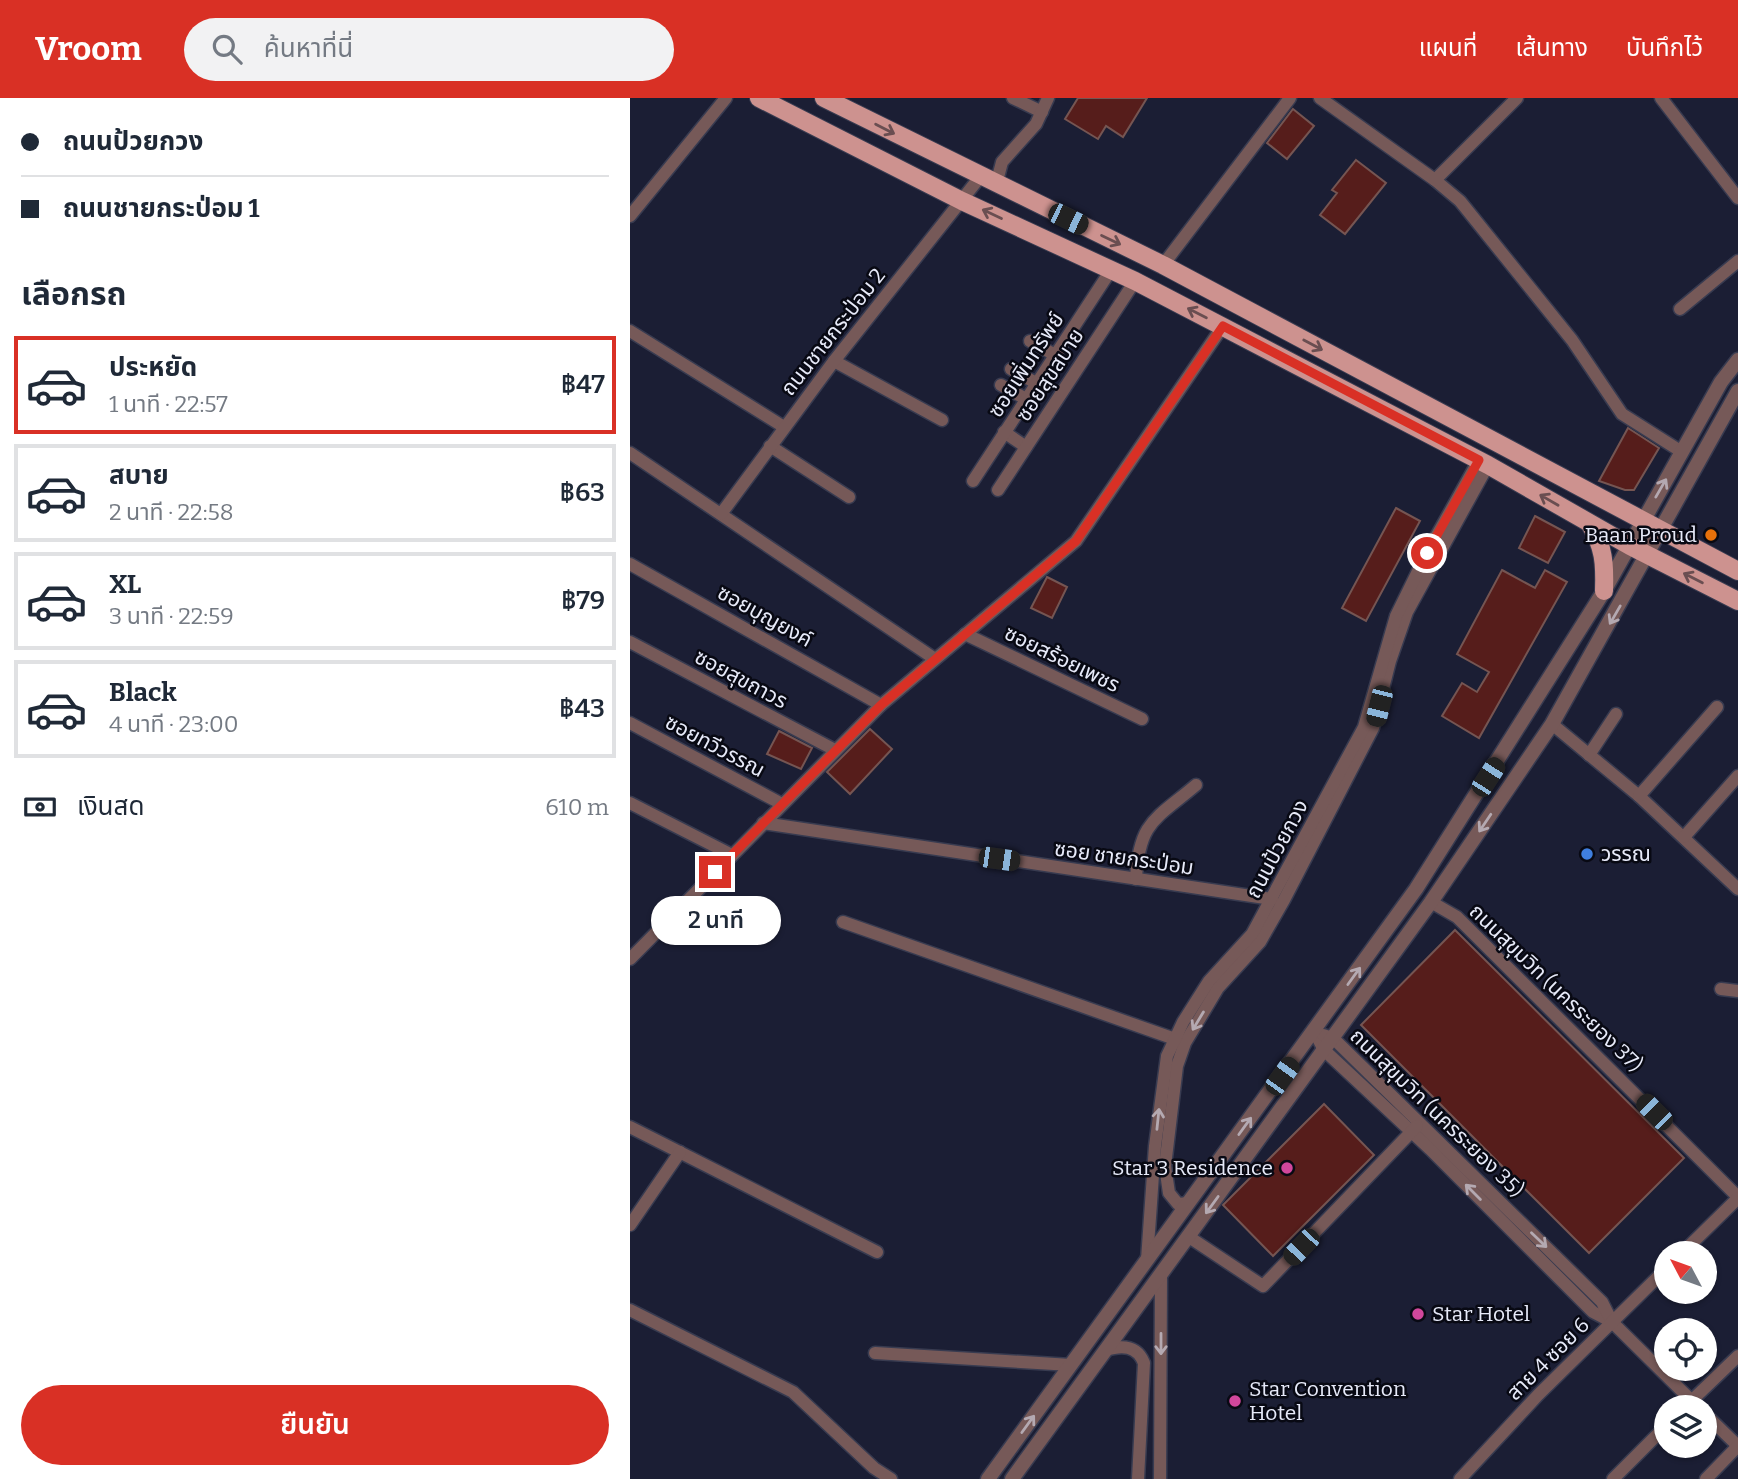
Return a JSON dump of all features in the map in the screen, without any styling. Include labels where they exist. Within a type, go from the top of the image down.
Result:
[{"type":"main road","points":[[759,98],[962,201],[1135,281],[1223,326],[1483,462],[1630,546],[1738,601]]},
{"type":"main road","points":[[824,98],[1163,265],[1496,441],[1661,533],[1738,571]]},
{"type":"main road","points":[[1590,523],[1601,542],[1605,559],[1604,591]]},
{"type":"street","points":[[630,216],[726,98]]},
{"type":"street","points":[[1013,98],[1042,112]]},
{"type":"street","name":"ถนนชายกระป่อม 2","points":[[721,514],[834,360],[962,201],[988,181],[1036,124],[1048,98]]},
{"type":"street","points":[[1163,265],[1290,98]]},
{"type":"street","points":[[1320,98],[1435,180],[1460,201],[1572,341],[1622,414],[1682,452]]},
{"type":"street","points":[[1435,180],[1517,98]]},
{"type":"street","points":[[1661,98],[1738,198]]},
{"type":"street","points":[[1680,309],[1738,261]]},
{"type":"street","name":"ซอยเพิ่มทรัพย์","points":[[972,481],[1111,270]]},
{"type":"street","name":"ซอยสุขสบาย","points":[[998,490],[1135,281]]},
{"type":"street","points":[[630,959],[834,749],[881,705],[1076,541],[1223,326]]},
{"type":"street","points":[[630,331],[784,427]]},
{"type":"street","points":[[1030,341],[1055,355]]},
{"type":"street","points":[[834,360],[942,420]]},
{"type":"street","points":[[988,1479],[1416,889],[1604,591],[1721,382],[1738,360]]},
{"type":"street","points":[[1011,369],[1037,383]]},
{"type":"street","points":[[1001,385],[1026,398]]},
{"type":"street","points":[[1012,1479],[1431,902],[1552,724],[1738,391]]},
{"type":"street","points":[[1004,432],[1026,447]]},
{"type":"street","points":[[770,446],[849,497]]},
{"type":"street","points":[[630,453],[935,659]]},
{"type":"street","name":"ถนนป้วยกวง","points":[[1147,1260],[1153,1169],[1167,1056],[1209,981],[1252,934],[1364,727],[1396,616],[1427,553],[1483,462]]},
{"type":"street","name":"ถนนป้วยกวง","points":[[1167,1182],[1166,1152],[1177,1066],[1185,1043],[1218,988],[1261,942],[1373,729],[1390,661],[1408,612],[1483,462]]},
{"type":"street","name":"ซอยบุญยงค์","points":[[630,564],[881,705]]},
{"type":"street","name":"ซอยสร้อยเพชร","points":[[965,634],[1142,719]]},
{"type":"street","name":"ซอยสุขถาวร","points":[[630,642],[834,749]]},
{"type":"street","points":[[1639,796],[1717,707]]},
{"type":"street","points":[[1588,755],[1616,714]]},
{"type":"street","name":"ซอยทวีวรรณ","points":[[630,723],[782,804]]},
{"type":"street","points":[[1552,724],[1639,796],[1738,889]]},
{"type":"street","points":[[1684,837],[1738,776]]},
{"type":"street","points":[[1136,879],[1137,851],[1154,817],[1196,785]]},
{"type":"street","points":[[630,803],[732,855]]},
{"type":"street","name":"ซอย ชายกระป่อม","points":[[764,823],[1272,899]]},
{"type":"street","name":"ถนนสุขุมวิท (นครระยอง 37)","points":[[1431,902],[1457,917],[1738,1198]]},
{"type":"street","points":[[842,922],[1175,1039]]},
{"type":"street","points":[[1721,989],[1738,991]]},
{"type":"street","name":"ถนนสุขุมวิท (นครระยอง 35)","points":[[1314,1031],[1602,1302],[1612,1322],[1682,1395]]},
{"type":"street","points":[[630,1126],[877,1252]]},
{"type":"street","points":[[1189,1237],[1263,1286],[1416,1128]]},
{"type":"street","points":[[630,1225],[680,1152]]},
{"type":"street","points":[[1153,1169],[1161,1181],[1167,1182],[1173,1200],[1178,1204],[1189,1203]]},
{"type":"street","points":[[1694,1241],[1738,1198]]},
{"type":"street","points":[[1160,1479],[1161,1275]]},
{"type":"street","name":"สาย 4 ซอย 6","points":[[1460,1479],[1654,1281]]},
{"type":"street","points":[[630,1310],[793,1392],[874,1468],[891,1479]]},
{"type":"street","points":[[1105,1350],[1127,1347],[1138,1353],[1144,1363],[1138,1479]]},
{"type":"street","points":[[875,1353],[1071,1365]]},
{"type":"street","points":[[1701,1395],[1738,1356]]},
{"type":"street","points":[[1706,1479],[1738,1446],[1717,1426]]},
{"type":"street","points":[[1613,1479],[1654,1438]]},
{"type":"building","points":[[1078,98],[1147,98],[1123,137],[1106,126],[1098,139],[1065,119]]},
{"type":"building","points":[[1293,109],[1314,126],[1287,159],[1267,143]]},
{"type":"building","points":[[1356,160],[1386,183],[1345,234],[1320,215],[1337,193],[1332,190]]},
{"type":"building","points":[[1628,428],[1659,448],[1634,490],[1625,490],[1599,481]]},
{"type":"building","points":[[1396,508],[1420,521],[1366,621],[1342,608]]},
{"type":"building","points":[[1535,516],[1565,532],[1548,563],[1519,548]]},
{"type":"building","points":[[1502,570],[1535,588],[1545,570],[1567,582],[1479,738],[1442,716],[1462,683],[1477,692],[1489,672],[1457,654]]},
{"type":"building","points":[[1047,577],[1067,587],[1052,618],[1031,608]]},
{"type":"building","points":[[870,729],[892,749],[850,794],[827,772]]},
{"type":"building","points":[[779,731],[812,748],[801,769],[767,754]]},
{"type":"building","points":[[1455,930],[1684,1158],[1589,1253],[1361,1025]]},
{"type":"building","points":[[1324,1104],[1374,1155],[1273,1256],[1223,1205]]},
{"type":"place","name":"Baan Proud","points":[[1711,535]]},
{"type":"place","name":"วรรณ","points":[[1587,854]]},
{"type":"place","name":"Star 3 Residence","points":[[1287,1168]]},
{"type":"place","name":"Star Hotel","points":[[1418,1314]]},
{"type":"place","name":"Star Convention Hotel","points":[[1235,1401]]},
{"type":"route","points":[[715,872],[834,749],[881,705],[1076,541],[1223,326],[1479,460],[1427,553]]}]
